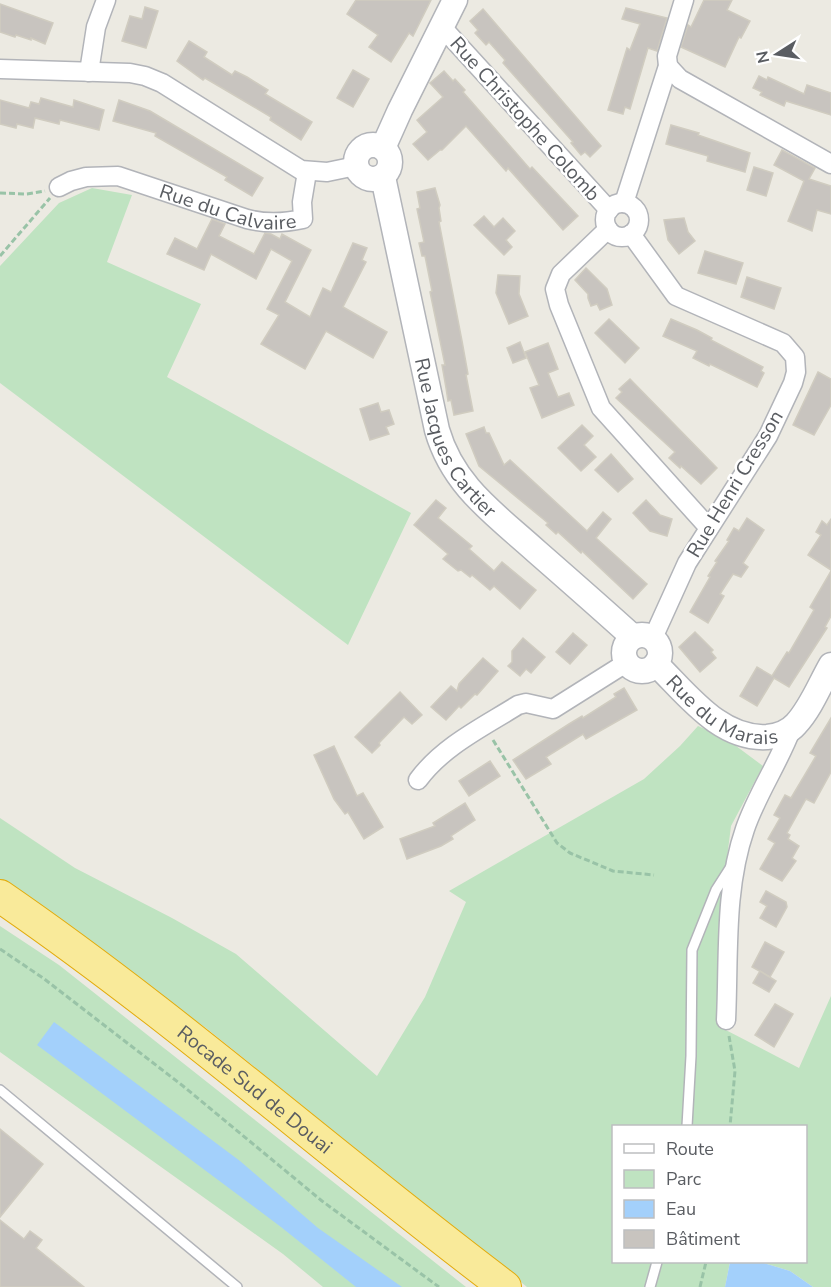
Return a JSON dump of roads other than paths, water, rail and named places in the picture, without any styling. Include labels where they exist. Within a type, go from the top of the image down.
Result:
[{"type":"highway","name":"Rocade Sud de Douai","points":[[0,896],[139,998],[505,1287]]},
{"type":"highway","name":"Rocade Sud de Douai","points":[[0,912],[64,957],[150,1023],[364,1195],[483,1287]]},
{"type":"street","points":[[90,72],[96,27],[106,0]]},
{"type":"street","points":[[383,148],[456,0]]},
{"type":"street","points":[[616,206],[633,208],[638,218],[637,226],[631,234],[618,236],[608,229],[605,219],[616,206],[668,66],[666,56],[684,0]]},
{"type":"street","name":"Rue Christophe Colomb","points":[[442,27],[616,206]]},
{"type":"street","points":[[668,66],[681,79],[831,164]]},
{"type":"street","points":[[0,69],[130,73],[154,79],[294,167],[307,172],[327,172],[356,166]]},
{"type":"street","points":[[374,145],[383,148],[387,152],[390,163],[387,173],[378,179],[362,175],[356,166],[357,156],[364,148],[374,145]]},
{"type":"street","name":"Rue du Calvaire","points":[[59,187],[86,177],[118,176],[247,219],[264,223],[284,222],[303,219],[302,202],[307,172]]},
{"type":"street","name":"Rue Jacques Cartier","points":[[383,177],[437,430],[448,460],[476,497],[643,638]]},
{"type":"street","points":[[608,229],[561,274],[555,289],[556,298],[601,408],[709,528]]},
{"type":"street","name":"Rue Henri Cresson","points":[[631,234],[676,296],[783,343],[795,357],[795,377],[773,425],[643,638]]},
{"type":"street","points":[[643,638],[658,645],[660,653],[656,664],[650,669],[641,671],[633,669],[626,663],[624,649],[628,640],[643,638]]},
{"type":"street","points":[[418,780],[437,758],[484,726],[522,704],[549,709],[556,707],[626,663]]},
{"type":"street","name":"Rue du Marais","points":[[656,664],[695,703],[729,730],[756,737],[775,736],[791,730],[801,719],[831,665]]},
{"type":"street","points":[[726,1020],[730,913],[738,857],[750,817],[781,757],[791,730]]},
{"type":"lane","points":[[687,1125],[691,1056],[692,950],[716,890],[738,857]]},
{"type":"lane","points":[[0,1090],[237,1287]]},
{"type":"lane","points":[[650,1287],[657,1263]]},
{"type":"water","points":[[54,1022],[240,1161],[318,1228],[402,1287],[356,1287],[281,1227],[37,1045]]},
{"type":"water","points":[[730,1263],[763,1263],[790,1271],[813,1287],[725,1287]]}]
